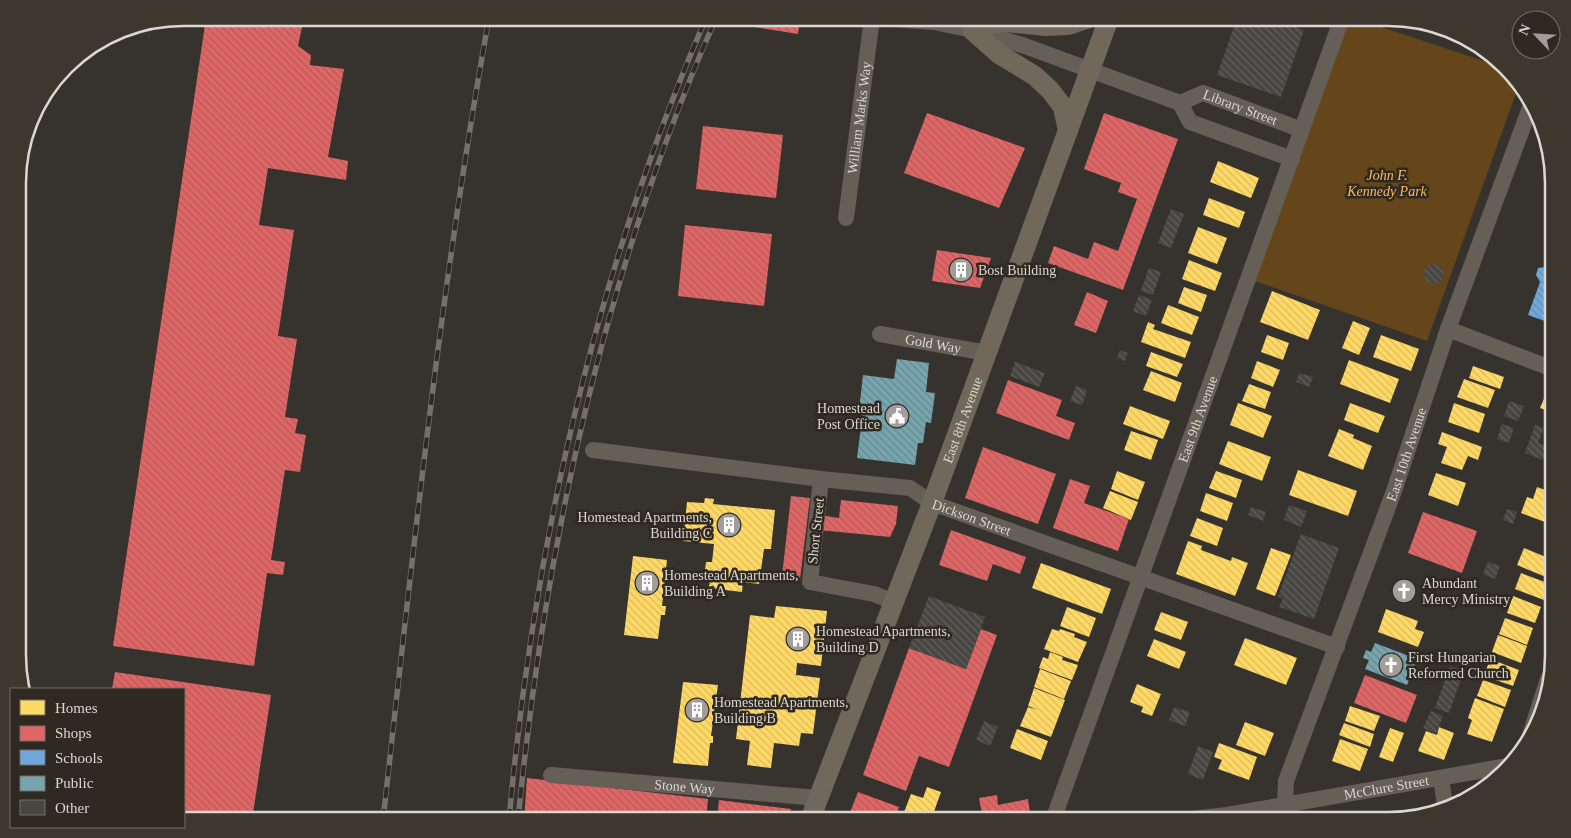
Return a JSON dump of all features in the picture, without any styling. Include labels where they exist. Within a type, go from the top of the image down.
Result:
[{"type":"main road","points":[[972,30],[985,26]]},
{"type":"main road","name":"East 8th Avenue","points":[[813,811],[932,503],[1106,26]]},
{"type":"main road","points":[[972,30],[999,54],[1035,76],[1050,90],[1063,107],[1068,131]]},
{"type":"street","name":"William Marks Way","points":[[846,218],[871,26]]},
{"type":"street","points":[[953,26],[1025,46],[1180,103]]},
{"type":"street","name":"East 9th Avenue","points":[[1055,811],[1339,26]]},
{"type":"street","name":"Library Street","points":[[1292,159],[1190,122],[1180,103],[1203,93],[1302,130]]},
{"type":"street","name":"East 10th Avenue","points":[[1286,804],[1286,781],[1394,491],[1448,329],[1528,113]]},
{"type":"street","points":[[1448,329],[1545,366]]},
{"type":"street","name":"Gold Way","points":[[880,334],[987,352]]},
{"type":"street","name":"Dickson Street","points":[[593,450],[822,479],[910,488],[932,503],[1337,647]]},
{"type":"street","name":"Short Street","points":[[822,479],[810,582],[874,594],[894,602]]},
{"type":"street","name":"McClure Street","points":[[1256,811],[1286,804],[1496,768]]},
{"type":"street","name":"Stone Way","points":[[551,775],[818,798]]},
{"type":"street","points":[[1441,779],[1444,801]]},
{"type":"green space","name":"John F. Kennedy Park","points":[[1347,26],[1378,26],[1487,62],[1499,72],[1512,88],[1516,94],[1427,341],[1255,281]]},
{"type":"building: Homes","points":[[1218,161],[1259,178],[1251,198],[1210,182]]},
{"type":"building: Homes","points":[[1209,198],[1245,212],[1239,228],[1203,215]]},
{"type":"building: Homes","points":[[1198,227],[1227,238],[1217,264],[1188,253]]},
{"type":"building: Homes","points":[[1189,260],[1222,273],[1215,291],[1182,279]]},
{"type":"building: Homes","points":[[1184,287],[1207,295],[1201,312],[1178,303]]},
{"type":"building: Homes","points":[[1272,291],[1320,310],[1308,340],[1260,322]]},
{"type":"building: Homes","points":[[1168,305],[1199,317],[1192,335],[1161,323]]},
{"type":"building: Homes","points":[[1353,321],[1370,328],[1359,355],[1342,348]]},
{"type":"building: Homes","points":[[1148,322],[1155,325],[1153,329],[1191,342],[1185,358],[1141,342]]},
{"type":"building: Homes","points":[[1267,335],[1289,343],[1283,360],[1261,352]]},
{"type":"building: Homes","points":[[1381,335],[1419,349],[1411,371],[1373,357]]},
{"type":"building: Homes","points":[[1151,352],[1183,364],[1177,377],[1146,366]]},
{"type":"building: Homes","points":[[1349,360],[1399,379],[1390,403],[1340,384]]},
{"type":"building: Homes","points":[[1257,361],[1280,370],[1273,387],[1251,378]]},
{"type":"building: Homes","points":[[1473,366],[1504,377],[1500,389],[1469,378]]},
{"type":"building: Homes","points":[[1151,371],[1182,383],[1175,402],[1143,390]]},
{"type":"building: Homes","points":[[1464,379],[1495,390],[1488,408],[1457,397]]},
{"type":"building: Homes","points":[[1249,384],[1271,392],[1265,409],[1242,401]]},
{"type":"building: Homes","points":[[1545,396],[1545,410],[1540,408]]},
{"type":"building: Homes","points":[[1238,403],[1272,416],[1263,438],[1230,425]]},
{"type":"building: Homes","points":[[1350,403],[1385,416],[1378,433],[1344,420]]},
{"type":"building: Homes","points":[[1454,403],[1485,414],[1479,433],[1448,422]]},
{"type":"building: Homes","points":[[1130,406],[1170,421],[1163,439],[1123,424]]},
{"type":"building: Homes","points":[[1339,429],[1354,435],[1353,438],[1372,446],[1363,470],[1328,456]]},
{"type":"building: Homes","points":[[1131,431],[1158,440],[1151,460],[1124,450]]},
{"type":"building: Homes","points":[[1442,432],[1482,447],[1478,460],[1468,456],[1462,470],[1441,463],[1447,447],[1438,444]]},
{"type":"building: Homes","points":[[1228,441],[1271,457],[1262,481],[1219,464]]},
{"type":"building: Homes","points":[[1298,470],[1357,491],[1348,516],[1289,495]]},
{"type":"building: Homes","points":[[1117,471],[1145,482],[1138,500],[1111,489]]},
{"type":"building: Homes","points":[[1216,471],[1242,480],[1236,498],[1209,488]]},
{"type":"building: Homes","points":[[1436,473],[1466,483],[1458,506],[1428,495]]},
{"type":"building: Homes","points":[[1537,487],[1545,490],[1545,522],[1521,513],[1527,497],[1533,499]]},
{"type":"building: Homes","points":[[1110,491],[1138,502],[1131,520],[1103,508]]},
{"type":"building: Homes","points":[[1206,493],[1233,503],[1227,521],[1200,511]]},
{"type":"building: Homes","name":"Homestead Apartments, Building C","points":[[705,498],[714,499],[713,504],[775,510],[771,549],[764,549],[759,584],[743,582],[742,592],[709,588],[711,571],[705,570],[706,562],[712,562],[714,544],[683,541],[687,502],[704,503]]},
{"type":"building: Homes","points":[[1197,518],[1223,528],[1217,546],[1190,536]]},
{"type":"building: Homes","points":[[1188,541],[1202,546],[1201,550],[1231,561],[1232,557],[1248,563],[1235,596],[1176,574]]},
{"type":"building: Homes","points":[[1271,548],[1291,555],[1275,596],[1256,589]]},
{"type":"building: Homes","points":[[1524,548],[1545,557],[1545,577],[1517,565]]},
{"type":"building: Homes","name":"Homestead Apartments, Building A","points":[[633,556],[667,560],[662,606],[666,606],[665,615],[661,615],[658,639],[624,635]]},
{"type":"building: Homes","points":[[1041,563],[1111,589],[1102,614],[1032,588]]},
{"type":"building: Homes","points":[[1521,573],[1545,582],[1545,597],[1544,600],[1515,589]]},
{"type":"building: Homes","points":[[1513,596],[1541,607],[1535,623],[1507,613]]},
{"type":"building: Homes","points":[[776,606],[827,611],[821,666],[797,663],[796,675],[820,678],[813,734],[801,733],[799,746],[774,743],[771,768],[747,765],[750,741],[736,739],[750,615],[774,618]]},
{"type":"building: Homes","points":[[1067,607],[1096,618],[1089,637],[1060,626]]},
{"type":"building: Homes","points":[[1386,609],[1418,621],[1415,629],[1424,632],[1418,647],[1378,632]]},
{"type":"building: Homes","points":[[1161,612],[1188,622],[1181,640],[1154,630]]},
{"type":"building: Homes","points":[[1505,618],[1533,628],[1527,645],[1499,634]]},
{"type":"building: Homes","points":[[1052,629],[1059,631],[1060,629],[1075,634],[1074,637],[1087,642],[1078,662],[1044,649]]},
{"type":"building: Homes","points":[[1498,635],[1527,646],[1521,663],[1492,652]]},
{"type":"building: Homes","points":[[1245,638],[1297,658],[1286,685],[1234,665]]},
{"type":"building: Homes","points":[[1154,639],[1186,652],[1179,669],[1147,656]]},
{"type":"building: Homes","points":[[1050,652],[1063,657],[1062,660],[1078,665],[1072,680],[1039,668],[1043,657],[1048,659]]},
{"type":"building: Homes","points":[[1490,659],[1519,670],[1513,686],[1484,676]]},
{"type":"building: Homes","points":[[1040,669],[1071,681],[1064,699],[1034,687]]},
{"type":"building: Homes","points":[[1483,680],[1511,690],[1505,707],[1477,696]]},
{"type":"building: Homes","name":"Homestead Apartments, Building B","points":[[683,682],[718,685],[711,736],[713,736],[713,743],[710,743],[708,766],[673,763]]},
{"type":"building: Homes","points":[[1137,684],[1161,694],[1152,716],[1141,712],[1143,707],[1130,702]]},
{"type":"building: Homes","points":[[1034,688],[1065,700],[1051,737],[1020,726],[1028,707],[1039,710],[1028,706]]},
{"type":"building: Homes","points":[[1475,698],[1504,709],[1492,742],[1467,734],[1472,720],[1468,718]]},
{"type":"building: Homes","points":[[1350,706],[1380,716],[1374,731],[1345,721]]},
{"type":"building: Homes","points":[[1245,722],[1274,733],[1265,756],[1236,745]]},
{"type":"building: Homes","points":[[1344,723],[1374,734],[1370,747],[1339,735]]},
{"type":"building: Homes","points":[[1439,727],[1454,733],[1444,760],[1418,751],[1426,731],[1437,735]]},
{"type":"building: Homes","points":[[1390,728],[1404,733],[1393,762],[1379,757]]},
{"type":"building: Homes","points":[[1017,729],[1048,741],[1041,760],[1010,748]]},
{"type":"building: Homes","points":[[1340,739],[1368,749],[1360,771],[1332,761]]},
{"type":"building: Homes","points":[[1219,743],[1257,757],[1249,780],[1218,769],[1222,760],[1214,757]]},
{"type":"building: Homes","points":[[927,787],[941,792],[934,811],[904,811],[911,794],[923,798]]},
{"type":"building: Shops","points":[[205,26],[302,26],[298,46],[311,55],[310,65],[344,69],[328,157],[348,161],[346,180],[268,168],[259,225],[294,230],[278,336],[297,339],[285,417],[298,419],[295,433],[306,435],[300,472],[285,470],[271,560],[285,562],[283,575],[267,573],[254,666],[113,646]]},
{"type":"building: Shops","points":[[753,26],[799,26],[798,34]]},
{"type":"building: Shops","points":[[927,113],[1025,148],[999,208],[904,173]]},
{"type":"building: Shops","points":[[1104,113],[1178,139],[1123,290],[1048,263],[1054,246],[1088,259],[1094,242],[1118,251],[1137,199],[1118,192],[1121,183],[1084,169]]},
{"type":"building: Shops","points":[[703,126],[783,135],[776,198],[696,189]]},
{"type":"building: Shops","points":[[685,225],[772,234],[764,306],[678,296]]},
{"type":"building: Shops","name":"Bost Building","points":[[937,250],[991,258],[980,288],[932,281]]},
{"type":"building: Shops","points":[[1087,292],[1108,301],[1096,333],[1074,325]]},
{"type":"building: Shops","points":[[1008,380],[1062,400],[1056,416],[1075,423],[1069,440],[996,413]]},
{"type":"building: Shops","points":[[983,447],[1056,474],[1038,524],[965,498]]},
{"type":"building: Shops","points":[[1070,479],[1090,486],[1084,503],[1129,519],[1118,551],[1053,528]]},
{"type":"building: Shops","points":[[791,496],[810,498],[800,579],[782,576]]},
{"type":"building: Shops","points":[[841,500],[898,506],[896,524],[890,537],[819,530],[819,515],[839,518]]},
{"type":"building: Shops","points":[[1423,512],[1477,531],[1462,573],[1408,553]]},
{"type":"building: Shops","points":[[951,530],[1026,557],[1020,574],[993,564],[987,581],[939,565]]},
{"type":"building: Shops","points":[[981,629],[997,635],[949,767],[919,756],[906,791],[863,775],[909,648],[966,669]]},
{"type":"building: Shops","points":[[115,672],[271,695],[253,812],[185,812],[185,688],[112,688]]},
{"type":"building: Shops","points":[[1365,675],[1417,695],[1406,723],[1354,703]]},
{"type":"building: Shops","points":[[527,778],[708,799],[707,812],[525,812]]},
{"type":"building: Shops","points":[[858,792],[899,807],[898,811],[850,811]]},
{"type":"building: Shops","points":[[997,795],[998,805],[1028,799],[1030,811],[981,811],[979,798]]},
{"type":"building: Shops","points":[[719,800],[791,809],[790,812],[718,812]]},
{"type":"building: Schools","points":[[1545,267],[1545,321],[1528,315],[1540,282],[1536,275],[1538,268]]},
{"type":"building: Public","name":"Homestead Post Office","points":[[897,359],[929,363],[926,392],[935,393],[931,423],[926,422],[923,443],[918,443],[915,465],[857,458],[863,411],[859,410],[863,375],[894,379]]},
{"type":"building: Public","name":"First Hungarian Reformed Church","points":[[1375,643],[1417,659],[1407,685],[1365,669],[1369,660],[1363,658],[1366,650],[1371,652]]},
{"type":"building: Other","points":[[1234,26],[1292,26],[1304,30],[1281,97],[1217,75]]},
{"type":"building: Other","points":[[1171,209],[1184,214],[1171,248],[1158,243]]},
{"type":"building: Other","points":[[1434,264],[1441,267],[1444,274],[1441,281],[1434,284],[1427,281],[1424,274],[1427,267]]},
{"type":"building: Other","points":[[1149,268],[1161,272],[1153,295],[1141,291]]},
{"type":"building: Other","points":[[1139,295],[1152,300],[1146,316],[1133,311]]},
{"type":"building: Other","points":[[1120,350],[1128,353],[1125,361],[1117,358]]},
{"type":"building: Other","points":[[1015,362],[1045,373],[1039,387],[1010,376]]},
{"type":"building: Other","points":[[1299,373],[1313,377],[1309,387],[1296,382]]},
{"type":"building: Other","points":[[1076,386],[1087,390],[1082,405],[1070,401]]},
{"type":"building: Other","points":[[1509,401],[1524,406],[1518,421],[1504,416]]},
{"type":"building: Other","points":[[1502,424],[1514,428],[1509,443],[1497,439]]},
{"type":"building: Other","points":[[1535,425],[1544,428],[1538,443],[1545,445],[1543,460],[1525,453]]},
{"type":"building: Other","points":[[1289,505],[1307,511],[1301,527],[1284,520]]},
{"type":"building: Other","points":[[1251,507],[1266,512],[1263,521],[1248,515]]},
{"type":"building: Other","points":[[1507,509],[1517,512],[1513,524],[1503,520]]},
{"type":"building: Other","points":[[1301,534],[1339,548],[1314,619],[1279,607],[1283,598],[1278,597]]},
{"type":"building: Other","points":[[1488,562],[1500,566],[1495,579],[1483,574]]},
{"type":"building: Other","points":[[929,596],[985,617],[966,669],[909,648]]},
{"type":"building: Other","points":[[1450,666],[1464,671],[1449,713],[1435,708]]},
{"type":"building: Other","points":[[1174,707],[1190,712],[1185,726],[1169,720]]},
{"type":"building: Other","points":[[1431,711],[1443,716],[1436,734],[1423,728]]},
{"type":"building: Other","points":[[984,721],[998,727],[990,746],[976,740]]},
{"type":"building: Other","points":[[1198,746],[1213,752],[1203,780],[1188,774]]},
{"type":"railway","points":[[384,812],[442,318],[456,217],[488,26]]},
{"type":"railway","points":[[510,812],[520,717],[535,614],[553,512],[576,411],[602,311],[632,212],[667,114],[703,26]]},
{"type":"railway","points":[[519,812],[545,614],[563,512],[585,411],[611,311],[642,212],[676,114],[713,26]]},
{"type":"place","name":"Bost Building","points":[[961,270]]},
{"type":"place","name":"Homestead Post Office","points":[[897,416]]},
{"type":"place","name":"Homestead Apartments, Building C","points":[[729,525]]},
{"type":"place","name":"Homestead Apartments, Building A","points":[[647,583]]},
{"type":"place","name":"Abundant Mercy Ministry","points":[[1404,591]]},
{"type":"place","name":"Homestead Apartments, Building D","points":[[798,639]]},
{"type":"place","name":"First Hungarian Reformed Church","points":[[1391,665]]},
{"type":"place","name":"Homestead Apartments, Building B","points":[[697,710]]}]
